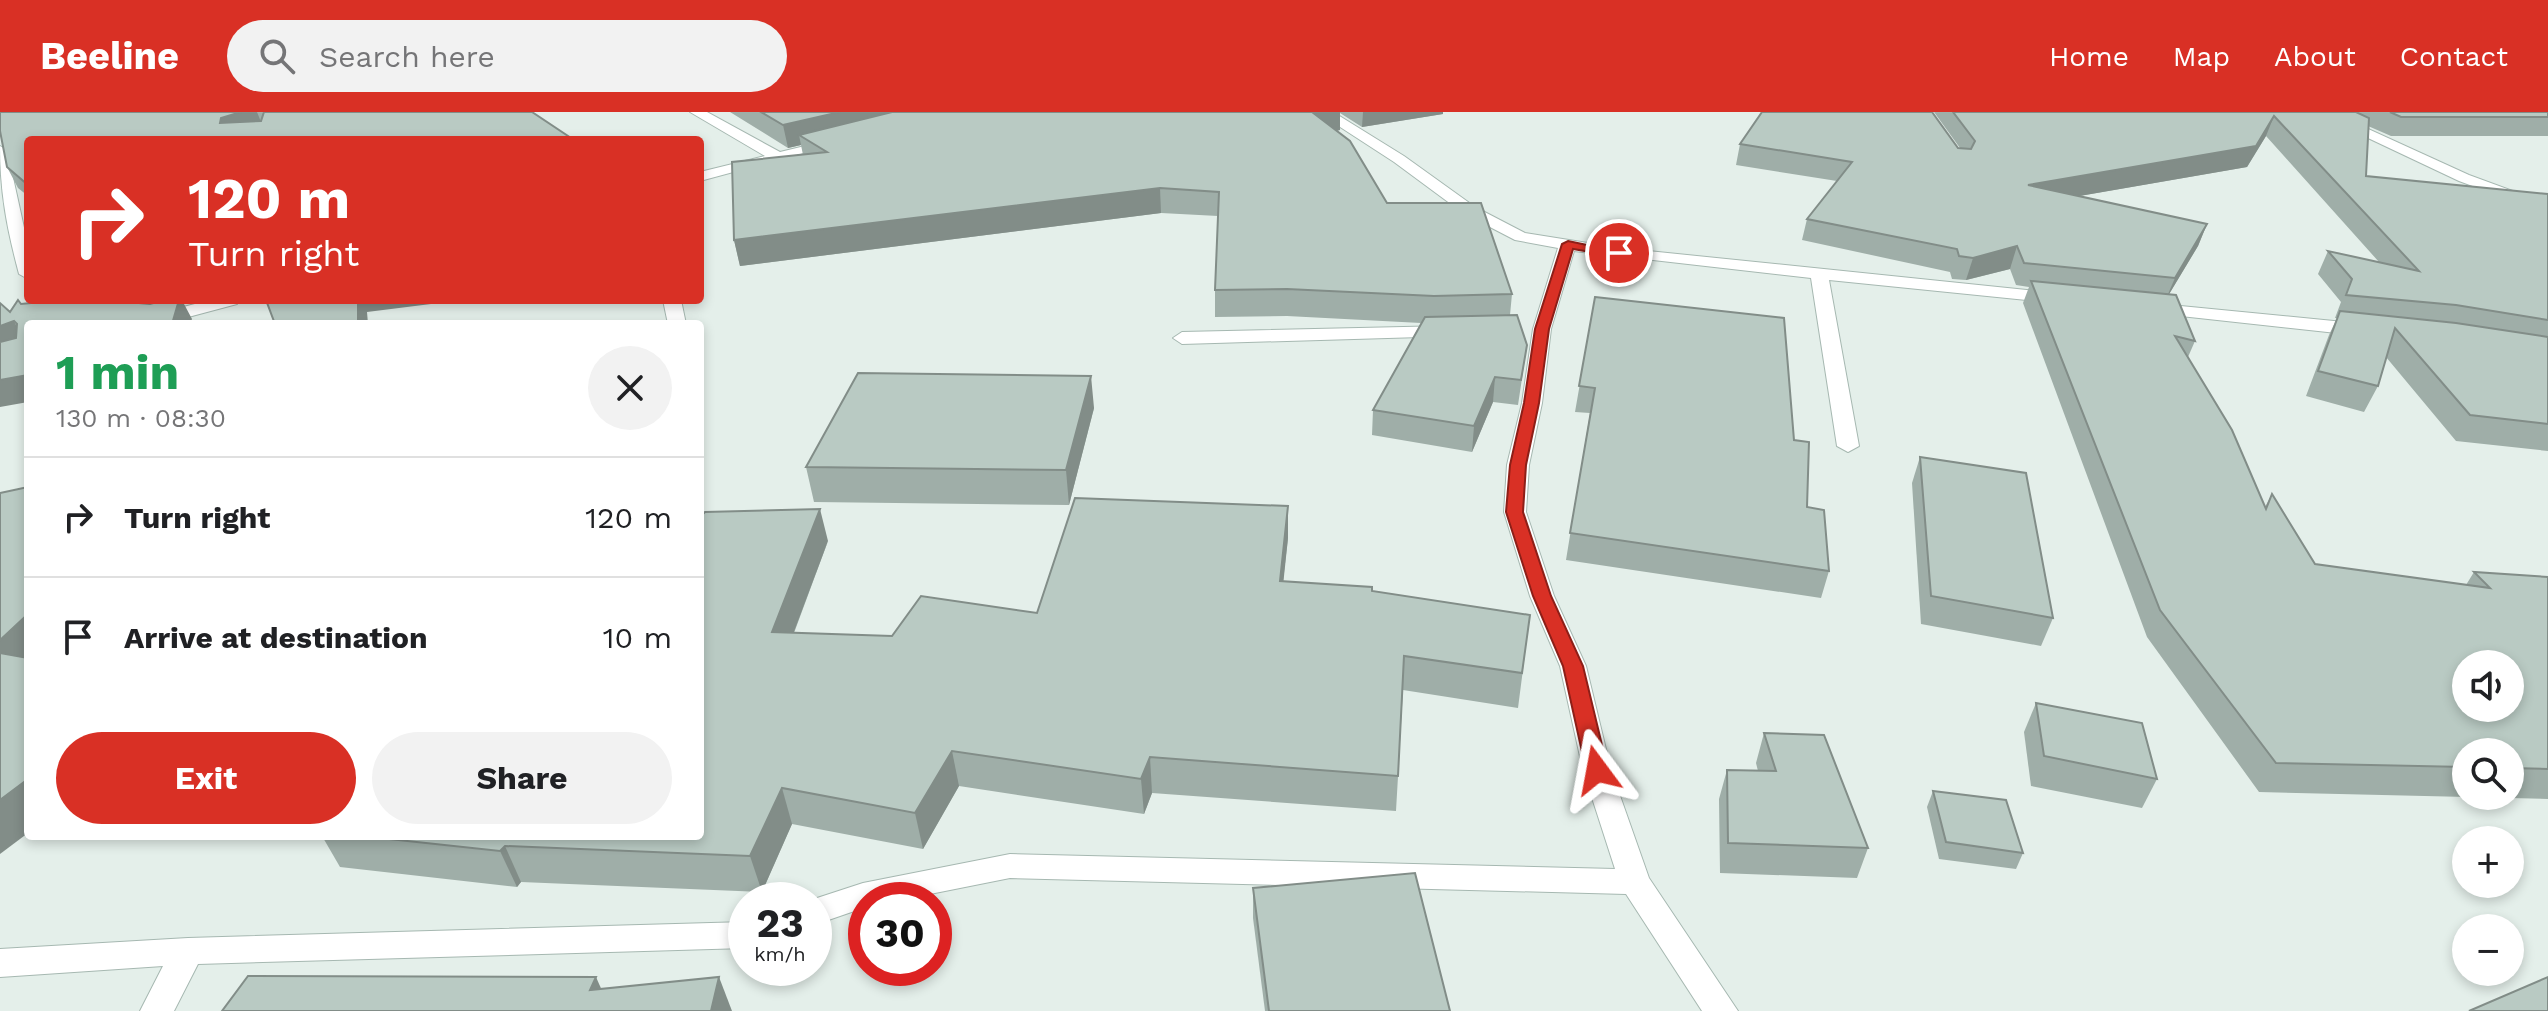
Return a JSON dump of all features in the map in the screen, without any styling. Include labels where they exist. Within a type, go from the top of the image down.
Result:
[{"type":"street","points":[[697,112],[777,157]]},
{"type":"street","points":[[1324,112],[1399,159],[1469,210],[1521,237],[1619,253],[2075,300]]},
{"type":"street","points":[[2320,112],[2464,178],[2548,209]]},
{"type":"street","points":[[704,176],[854,139]]},
{"type":"street","points":[[0,150],[14,226],[24,260]]},
{"type":"street","points":[[7,188],[24,185]]},
{"type":"street","points":[[1568,244],[1534,330],[1532,403],[1518,465],[1515,512],[1542,596],[1573,666],[1597,770],[1635,882],[1721,1011]]},
{"type":"street","points":[[1819,274],[1848,446]]},
{"type":"street","points":[[156,320],[216,304]]},
{"type":"street","points":[[2137,307],[2383,332]]},
{"type":"street","points":[[1182,338],[1464,331]]},
{"type":"street","points":[[832,906],[863,895],[1010,866],[1635,882]]},
{"type":"street","points":[[0,963],[188,951],[728,936]]},
{"type":"street","points":[[157,1011],[188,951]]},
{"type":"building","points":[[0,112],[241,112],[221,118],[220,123],[261,121],[264,112],[532,112],[568,136],[24,136],[24,182],[7,167]]},
{"type":"building","points":[[761,112],[840,112],[783,125]]},
{"type":"building","points":[[892,112],[1312,112],[1350,141],[1387,203],[1481,203],[1512,294],[1434,296],[1287,289],[1215,290],[1219,192],[1160,188],[734,240],[732,162],[827,152],[799,135]]},
{"type":"building","points":[[1762,112],[1932,112],[1958,148],[1971,149],[1975,141],[1953,112],[2356,112],[2369,118],[2366,176],[2548,194],[2548,320],[2456,305],[2346,295],[2352,279],[2328,251],[2419,271],[2274,116],[2256,146],[2028,185],[2207,224],[2175,278],[2024,263],[2017,246],[1973,258],[1959,256],[1957,249],[1807,219],[1852,162],[1740,144]]},
{"type":"building","points":[[2390,112],[2548,112],[2548,117],[2401,117]]},
{"type":"building","points":[[2031,281],[2176,295],[2195,341],[2175,336],[2232,430],[2266,509],[2272,494],[2315,564],[2490,588],[2474,572],[2548,577],[2548,769],[2524,768],[2524,738],[2452,738],[2452,767],[2276,763],[2160,610]]},
{"type":"building","points":[[1595,297],[1784,318],[1794,440],[1809,442],[1807,507],[1824,510],[1829,571],[1570,533],[1595,388],[1579,386]]},
{"type":"building","points":[[18,300],[21,304],[178,304],[173,320],[24,320],[24,376],[0,380],[0,342],[16,338],[17,324],[14,321],[0,326],[0,303],[10,312]]},
{"type":"building","points":[[268,304],[358,304],[358,320],[274,320]]},
{"type":"building","points":[[2340,311],[2456,323],[2548,337],[2548,424],[2470,415],[2395,328],[2378,386],[2318,371]]},
{"type":"building","points":[[1517,315],[1527,345],[1521,380],[1495,377],[1474,426],[1373,410],[1425,317]]},
{"type":"building","points":[[858,373],[1091,376],[1066,470],[806,467]]},
{"type":"building","points":[[1920,457],[2026,473],[2053,618],[1931,596]]},
{"type":"building","points":[[24,488],[24,618],[0,640],[0,493]]},
{"type":"building","points":[[1075,498],[1288,506],[1280,581],[1372,587],[1372,591],[1530,615],[1522,673],[1404,656],[1398,776],[1150,757],[1141,779],[952,751],[915,813],[782,788],[750,856],[505,846],[500,851],[398,840],[704,840],[705,512],[820,509],[772,632],[892,636],[921,596],[1037,613]]},
{"type":"building","points":[[0,653],[24,657],[24,782],[0,800]]},
{"type":"building","points":[[2036,703],[2142,723],[2157,779],[2044,756]]},
{"type":"building","points":[[1764,733],[1824,735],[1868,848],[1728,843],[1727,770],[1776,771]]},
{"type":"building","points":[[1933,791],[2006,800],[2023,853],[1946,842]]},
{"type":"building","points":[[1415,873],[1450,1011],[1269,1011],[1253,888]]},
{"type":"building","points":[[248,976],[596,977],[590,990],[719,977],[711,1011],[222,1011]]},
{"type":"building","points":[[2548,977],[2548,1011],[2469,1011]]},
{"type":"route","points":[[1597,770],[1573,666],[1542,596],[1515,512],[1518,465],[1532,403],[1542,329],[1568,244],[1619,253]]}]
